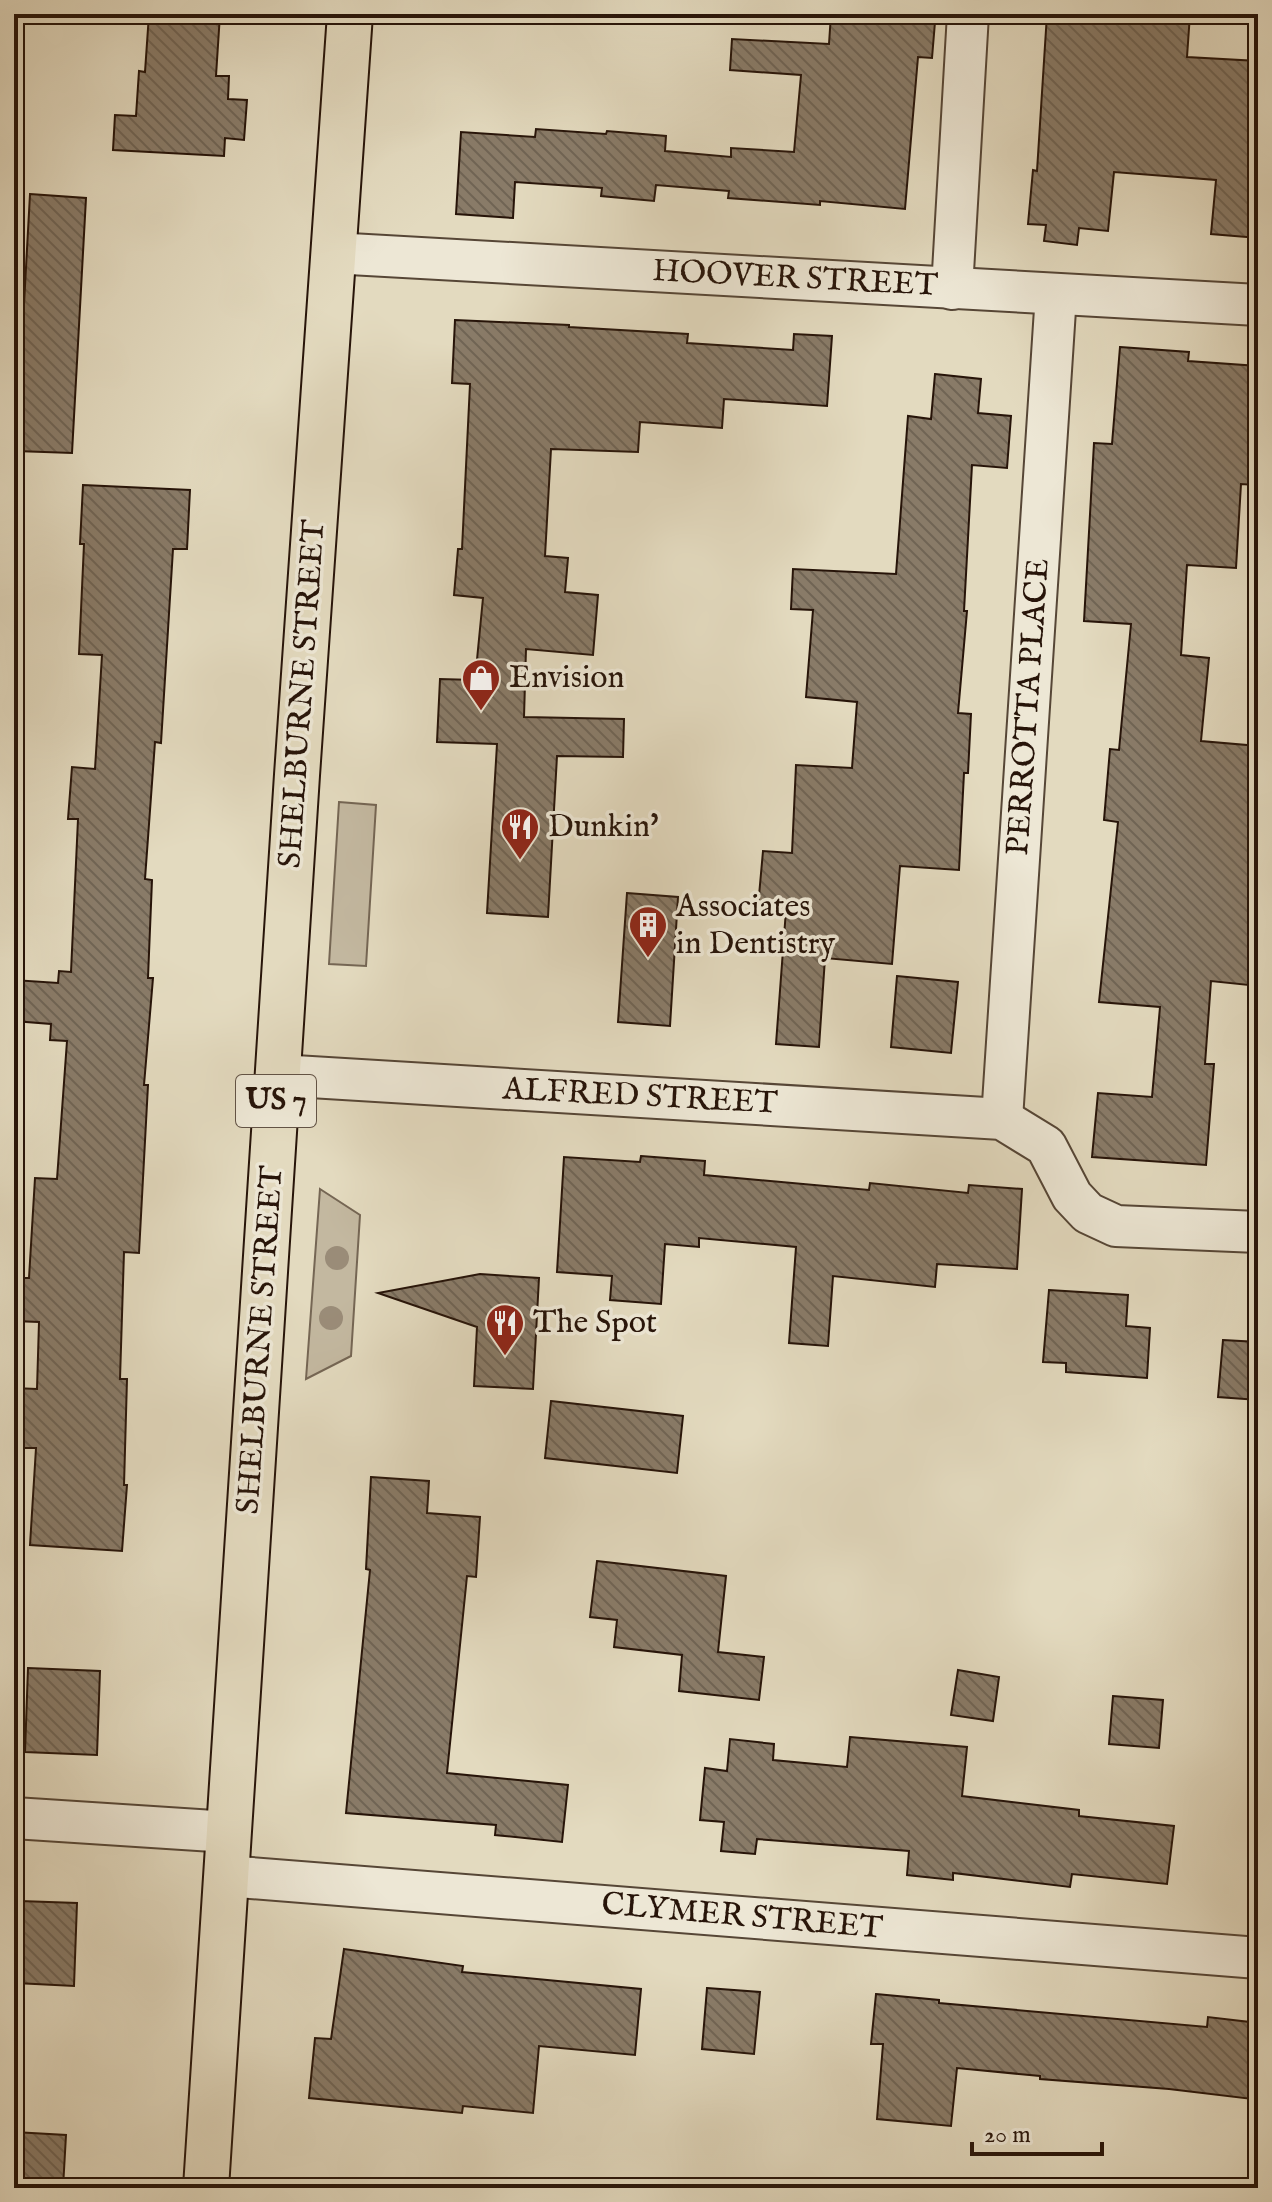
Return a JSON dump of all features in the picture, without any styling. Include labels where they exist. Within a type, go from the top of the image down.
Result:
[{"type":"main road","name":"SHELBURNE STREET","points":[[206,2188],[350,14]]},
{"type":"street","points":[[952,289],[968,14]]},
{"type":"street","name":"HOOVER STREET","points":[[332,253],[1258,305]]},
{"type":"street","name":"PERROTTA PLACE","points":[[1002,1119],[1056,294]]},
{"type":"street","name":"ALFRED STREET","points":[[278,1075],[1002,1119]]},
{"type":"street","points":[[1002,1119],[1046,1146],[1072,1196],[1088,1213],[1116,1226],[1258,1232]]},
{"type":"street","points":[[14,1818],[229,1832]]},
{"type":"street","name":"CLYMER STREET","points":[[226,1876],[1258,1958]]},
{"type":"green space","points":[[339,802],[376,805],[366,966],[329,964]]},
{"type":"green space","points":[[320,1189],[360,1215],[351,1356],[306,1379]]},
{"type":"green space","points":[[705,2178],[797,2188],[617,2188],[624,2182]]},
{"type":"building","points":[[149,14],[220,14],[216,76],[229,76],[228,99],[247,100],[244,140],[225,138],[224,156],[113,150],[115,115],[136,116],[139,71],[145,72]]},
{"type":"building","points":[[831,14],[910,14],[909,20],[935,22],[932,58],[918,57],[905,209],[820,201],[820,205],[728,198],[729,191],[656,185],[654,201],[601,196],[602,188],[515,182],[513,218],[456,214],[461,132],[535,137],[536,129],[606,134],[607,131],[666,136],[665,151],[731,157],[731,148],[794,152],[801,75],[730,70],[732,39],[829,44]]},
{"type":"building","points":[[1047,14],[1150,22],[1151,14],[1190,14],[1187,57],[1258,61],[1258,238],[1211,234],[1216,180],[1114,172],[1108,231],[1079,228],[1077,245],[1044,241],[1046,225],[1028,224],[1033,170],[1037,171]]},
{"type":"building","points":[[30,194],[86,198],[72,453],[16,451]]},
{"type":"building","points":[[455,320],[688,334],[687,343],[793,350],[794,334],[832,336],[827,406],[724,399],[722,428],[640,422],[638,452],[551,449],[545,556],[568,558],[565,592],[598,595],[593,655],[526,649],[524,717],[624,719],[623,757],[557,756],[548,917],[487,913],[497,744],[437,742],[440,679],[475,680],[483,598],[454,595],[458,549],[462,549],[470,384],[452,383]]},
{"type":"building","points":[[1120,347],[1189,352],[1188,361],[1258,366],[1252,446],[1258,447],[1255,485],[1241,484],[1236,568],[1187,565],[1181,655],[1209,658],[1201,741],[1258,746],[1258,986],[1211,981],[1205,1064],[1214,1064],[1206,1165],[1092,1157],[1098,1093],[1152,1097],[1160,1007],[1099,1002],[1118,822],[1104,820],[1110,749],[1119,750],[1131,624],[1084,621],[1094,443],[1112,444]]},
{"type":"building","points":[[935,374],[981,379],[978,413],[1011,416],[1007,468],[972,465],[964,611],[967,611],[958,713],[971,714],[968,773],[964,773],[959,870],[900,866],[892,964],[825,958],[819,1047],[776,1044],[786,910],[758,907],[763,851],[792,853],[796,765],[852,768],[857,702],[806,697],[813,610],[791,609],[793,569],[896,574],[908,416],[931,419]]},
{"type":"building","points":[[83,485],[190,490],[187,549],[173,549],[161,743],[155,742],[145,879],[152,880],[148,978],[153,978],[144,1085],[148,1085],[139,1253],[124,1252],[120,1379],[127,1379],[124,1485],[127,1485],[122,1551],[30,1545],[36,1448],[14,1448],[14,1388],[37,1389],[39,1322],[14,1321],[14,1278],[29,1278],[35,1178],[57,1179],[67,1041],[50,1040],[51,1024],[14,1021],[14,980],[58,983],[59,971],[71,972],[78,819],[68,819],[72,767],[95,769],[102,655],[79,654]]},
{"type":"building","name":"Associates in Dentistry","points":[[627,893],[678,897],[670,1026],[618,1022]]},
{"type":"building","points":[[897,976],[958,982],[951,1053],[891,1047]]},
{"type":"building","points":[[641,1156],[705,1161],[704,1175],[869,1190],[870,1183],[968,1193],[969,1185],[1022,1189],[1017,1269],[937,1264],[935,1287],[833,1276],[828,1346],[789,1343],[796,1247],[699,1238],[699,1247],[665,1244],[661,1304],[610,1300],[612,1276],[557,1272],[564,1157],[640,1162]]},
{"type":"building","name":"The Spot","points":[[480,1274],[539,1278],[533,1389],[474,1386],[477,1327],[378,1293]]},
{"type":"building","points":[[1049,1290],[1128,1295],[1126,1326],[1150,1328],[1147,1378],[1066,1372],[1066,1363],[1043,1362]]},
{"type":"building","points":[[1223,1340],[1258,1342],[1258,1400],[1218,1397]]},
{"type":"building","points":[[551,1401],[683,1416],[677,1473],[545,1458]]},
{"type":"building","points":[[371,1477],[429,1481],[427,1513],[480,1517],[476,1577],[467,1576],[447,1773],[568,1785],[562,1842],[495,1835],[496,1825],[346,1813],[370,1570],[366,1569]]},
{"type":"building","points":[[597,1561],[726,1576],[718,1652],[764,1657],[759,1700],[679,1691],[682,1655],[614,1647],[617,1620],[590,1617]]},
{"type":"building","points":[[28,1668],[100,1671],[97,1755],[25,1752]]},
{"type":"building","points":[[958,1670],[999,1677],[993,1721],[951,1715]]},
{"type":"building","points":[[1113,1696],[1163,1700],[1159,1748],[1109,1744]]},
{"type":"building","points":[[850,1737],[967,1747],[962,1796],[1079,1810],[1079,1816],[1174,1826],[1167,1884],[1072,1874],[1070,1887],[953,1873],[953,1880],[907,1875],[909,1851],[757,1839],[755,1854],[721,1851],[724,1822],[700,1820],[705,1768],[727,1771],[730,1739],[774,1744],[773,1760],[847,1767]]},
{"type":"building","points":[[20,1901],[77,1903],[74,1986],[16,1983]]},
{"type":"building","points":[[344,1949],[463,1966],[462,1972],[641,1989],[635,2055],[539,2046],[533,2113],[463,2106],[462,2113],[309,2098],[315,2038],[331,2039]]},
{"type":"building","points":[[707,1988],[760,1992],[754,2054],[702,2049]]},
{"type":"building","points":[[876,1994],[939,2000],[939,2003],[1207,2027],[1208,2017],[1258,2023],[1252,2099],[957,2068],[951,2126],[877,2119],[883,2044],[871,2044]]},
{"type":"building","points":[[14,2132],[66,2135],[63,2188],[14,2188]]},
{"type":"place","name":"Envision","points":[[481,712]]},
{"type":"place","name":"Dunkin'","points":[[520,861]]},
{"type":"place","name":"Associates in Dentistry","points":[[648,959]]},
{"type":"place","name":"The Spot","points":[[505,1357]]}]
